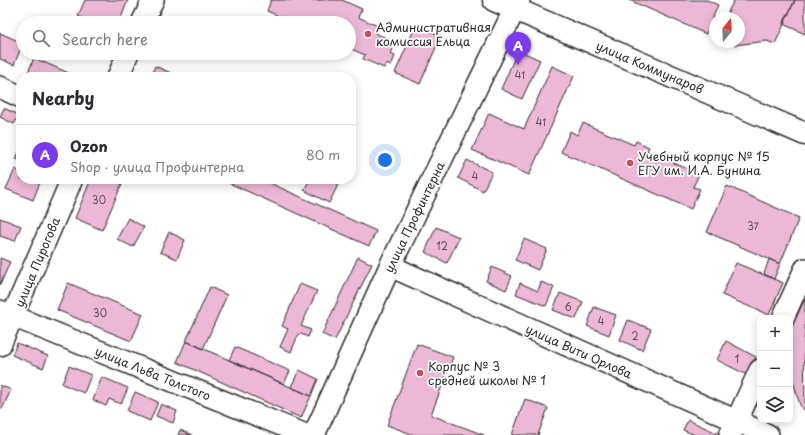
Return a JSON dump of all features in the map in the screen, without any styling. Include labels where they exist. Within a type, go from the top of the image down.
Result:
[{"type":"main road","name":"улица Коммунаров","points":[[494,0],[517,5],[805,134]]},
{"type":"street","points":[[145,16],[153,0]]},
{"type":"street","name":"улица Профинтерна","points":[[314,435],[390,266],[517,5]]},
{"type":"street","points":[[120,72],[125,60]]},
{"type":"street","points":[[0,88],[16,95]]},
{"type":"street","name":"улица Пирогова","points":[[0,345],[7,314],[70,184]]},
{"type":"street","name":"улица Вити Орлова","points":[[390,266],[734,428],[768,435]]},
{"type":"street","points":[[784,315],[805,269]]},
{"type":"street","name":"улица Льва Толстого","points":[[7,314],[306,435]]},
{"type":"street","points":[[734,428],[757,377]]},
{"type":"building","points":[[85,0],[128,0],[122,16],[78,16]]},
{"type":"building","points":[[271,0],[342,0],[362,9],[358,17],[378,26],[375,33],[395,42],[390,54],[395,56],[391,66],[386,64],[384,68],[363,59],[365,55],[356,51],[356,16],[279,16],[267,11]]},
{"type":"building","points":[[629,0],[707,0],[718,5],[715,12],[709,12],[709,27],[706,34]]},
{"type":"building","points":[[734,0],[795,0],[775,44],[767,41],[745,44],[745,12],[728,12]]},
{"type":"building","points":[[795,0],[805,0],[805,34],[783,24]]},
{"type":"building","points":[[416,25],[441,36],[420,84],[395,73]]},
{"type":"building","points":[[0,33],[16,40],[16,60],[14,65],[0,59]]},
{"type":"building","points":[[518,50],[540,60],[522,99],[501,89]]},
{"type":"building","points":[[33,60],[39,60],[66,72],[28,72]]},
{"type":"building","points":[[155,66],[169,72],[152,72]]},
{"type":"building","points":[[552,66],[574,76],[529,175],[472,150],[489,113],[524,129]]},
{"type":"building","points":[[4,108],[16,114],[16,120],[14,124],[0,117]]},
{"type":"building","name":"Учебный корпус № 15 ЕГУ им. И.А. Бунина","points":[[583,123],[634,145],[636,141],[649,147],[647,151],[699,174],[693,187],[700,189],[691,209],[561,152],[570,131],[577,135]]},
{"type":"building","points":[[467,160],[492,172],[483,191],[458,178]]},
{"type":"building","points":[[15,169],[16,184],[39,184],[33,200],[6,189]]},
{"type":"building","points":[[89,184],[122,184],[102,230],[75,218]]},
{"type":"building","points":[[231,184],[272,184],[376,231],[369,246]]},
{"type":"building","points":[[307,184],[338,184],[329,203],[304,190]]},
{"type":"building","points":[[727,186],[799,218],[780,264],[707,232]]},
{"type":"building","points":[[0,218],[21,226],[15,241],[0,236]]},
{"type":"building","points":[[128,218],[144,227],[133,247],[117,239]]},
{"type":"building","points":[[436,227],[459,237],[447,263],[425,252]]},
{"type":"building","points":[[169,232],[185,240],[177,259],[160,252]]},
{"type":"building","points":[[524,239],[547,249],[538,270],[515,260]]},
{"type":"building","points":[[358,257],[372,264],[335,340],[322,334]]},
{"type":"building","points":[[0,258],[10,262],[0,285]]},
{"type":"building","points":[[769,259],[780,264],[774,279],[764,274]]},
{"type":"building","points":[[736,263],[783,283],[769,315],[722,295]]},
{"type":"building","points":[[492,267],[512,276],[506,290],[486,281]]},
{"type":"building","points":[[541,282],[554,287],[546,306],[516,294],[520,283],[538,291]]},
{"type":"building","points":[[68,283],[143,314],[131,341],[57,310]]},
{"type":"building","points":[[300,284],[317,291],[301,326],[311,330],[308,337],[299,333],[291,352],[280,347],[288,329],[282,326]]},
{"type":"building","points":[[210,287],[227,295],[203,349],[186,341]]},
{"type":"building","points":[[560,293],[583,302],[576,319],[553,310]]},
{"type":"building","points":[[805,298],[805,411],[800,405],[793,381],[793,325]]},
{"type":"building","points":[[594,307],[616,315],[609,335],[587,326]]},
{"type":"building","points":[[628,320],[651,329],[642,350],[620,340]]},
{"type":"building","points":[[186,341],[311,396],[301,418],[177,362]]},
{"type":"building","points":[[726,341],[756,357],[747,375],[717,360]]},
{"type":"building","points":[[17,343],[48,356],[43,368],[12,355]]},
{"type":"building","points":[[417,344],[453,357],[431,415],[484,435],[414,435],[387,425]]},
{"type":"building","points":[[235,347],[290,371],[284,384],[229,360]]},
{"type":"building","points":[[69,366],[91,375],[84,393],[62,384]]},
{"type":"building","points":[[299,370],[318,379],[311,396],[291,387]]},
{"type":"building","points":[[102,377],[128,388],[121,404],[109,399],[106,406],[93,400]]},
{"type":"building","points":[[0,385],[11,390],[2,409],[0,408]]},
{"type":"building","points":[[135,392],[158,402],[150,421],[127,411]]},
{"type":"building","points":[[525,399],[548,408],[538,435],[512,435]]},
{"type":"building","points":[[161,404],[177,411],[173,423],[156,416]]},
{"type":"building","points":[[688,420],[717,433],[716,435],[695,435],[683,430]]},
{"type":"building","points":[[180,430],[192,435],[178,435]]},
{"type":"place","name":"Административная комиссия Ельца","points":[[368,34]]},
{"type":"place","name":"Ozon","points":[[518,65]]},
{"type":"place","name":"Учебный корпус № 15 ЕГУ им. И.А. Бунина","points":[[630,163]]},
{"type":"place","name":"Корпус № 3 средней школы № 1","points":[[420,373]]}]
